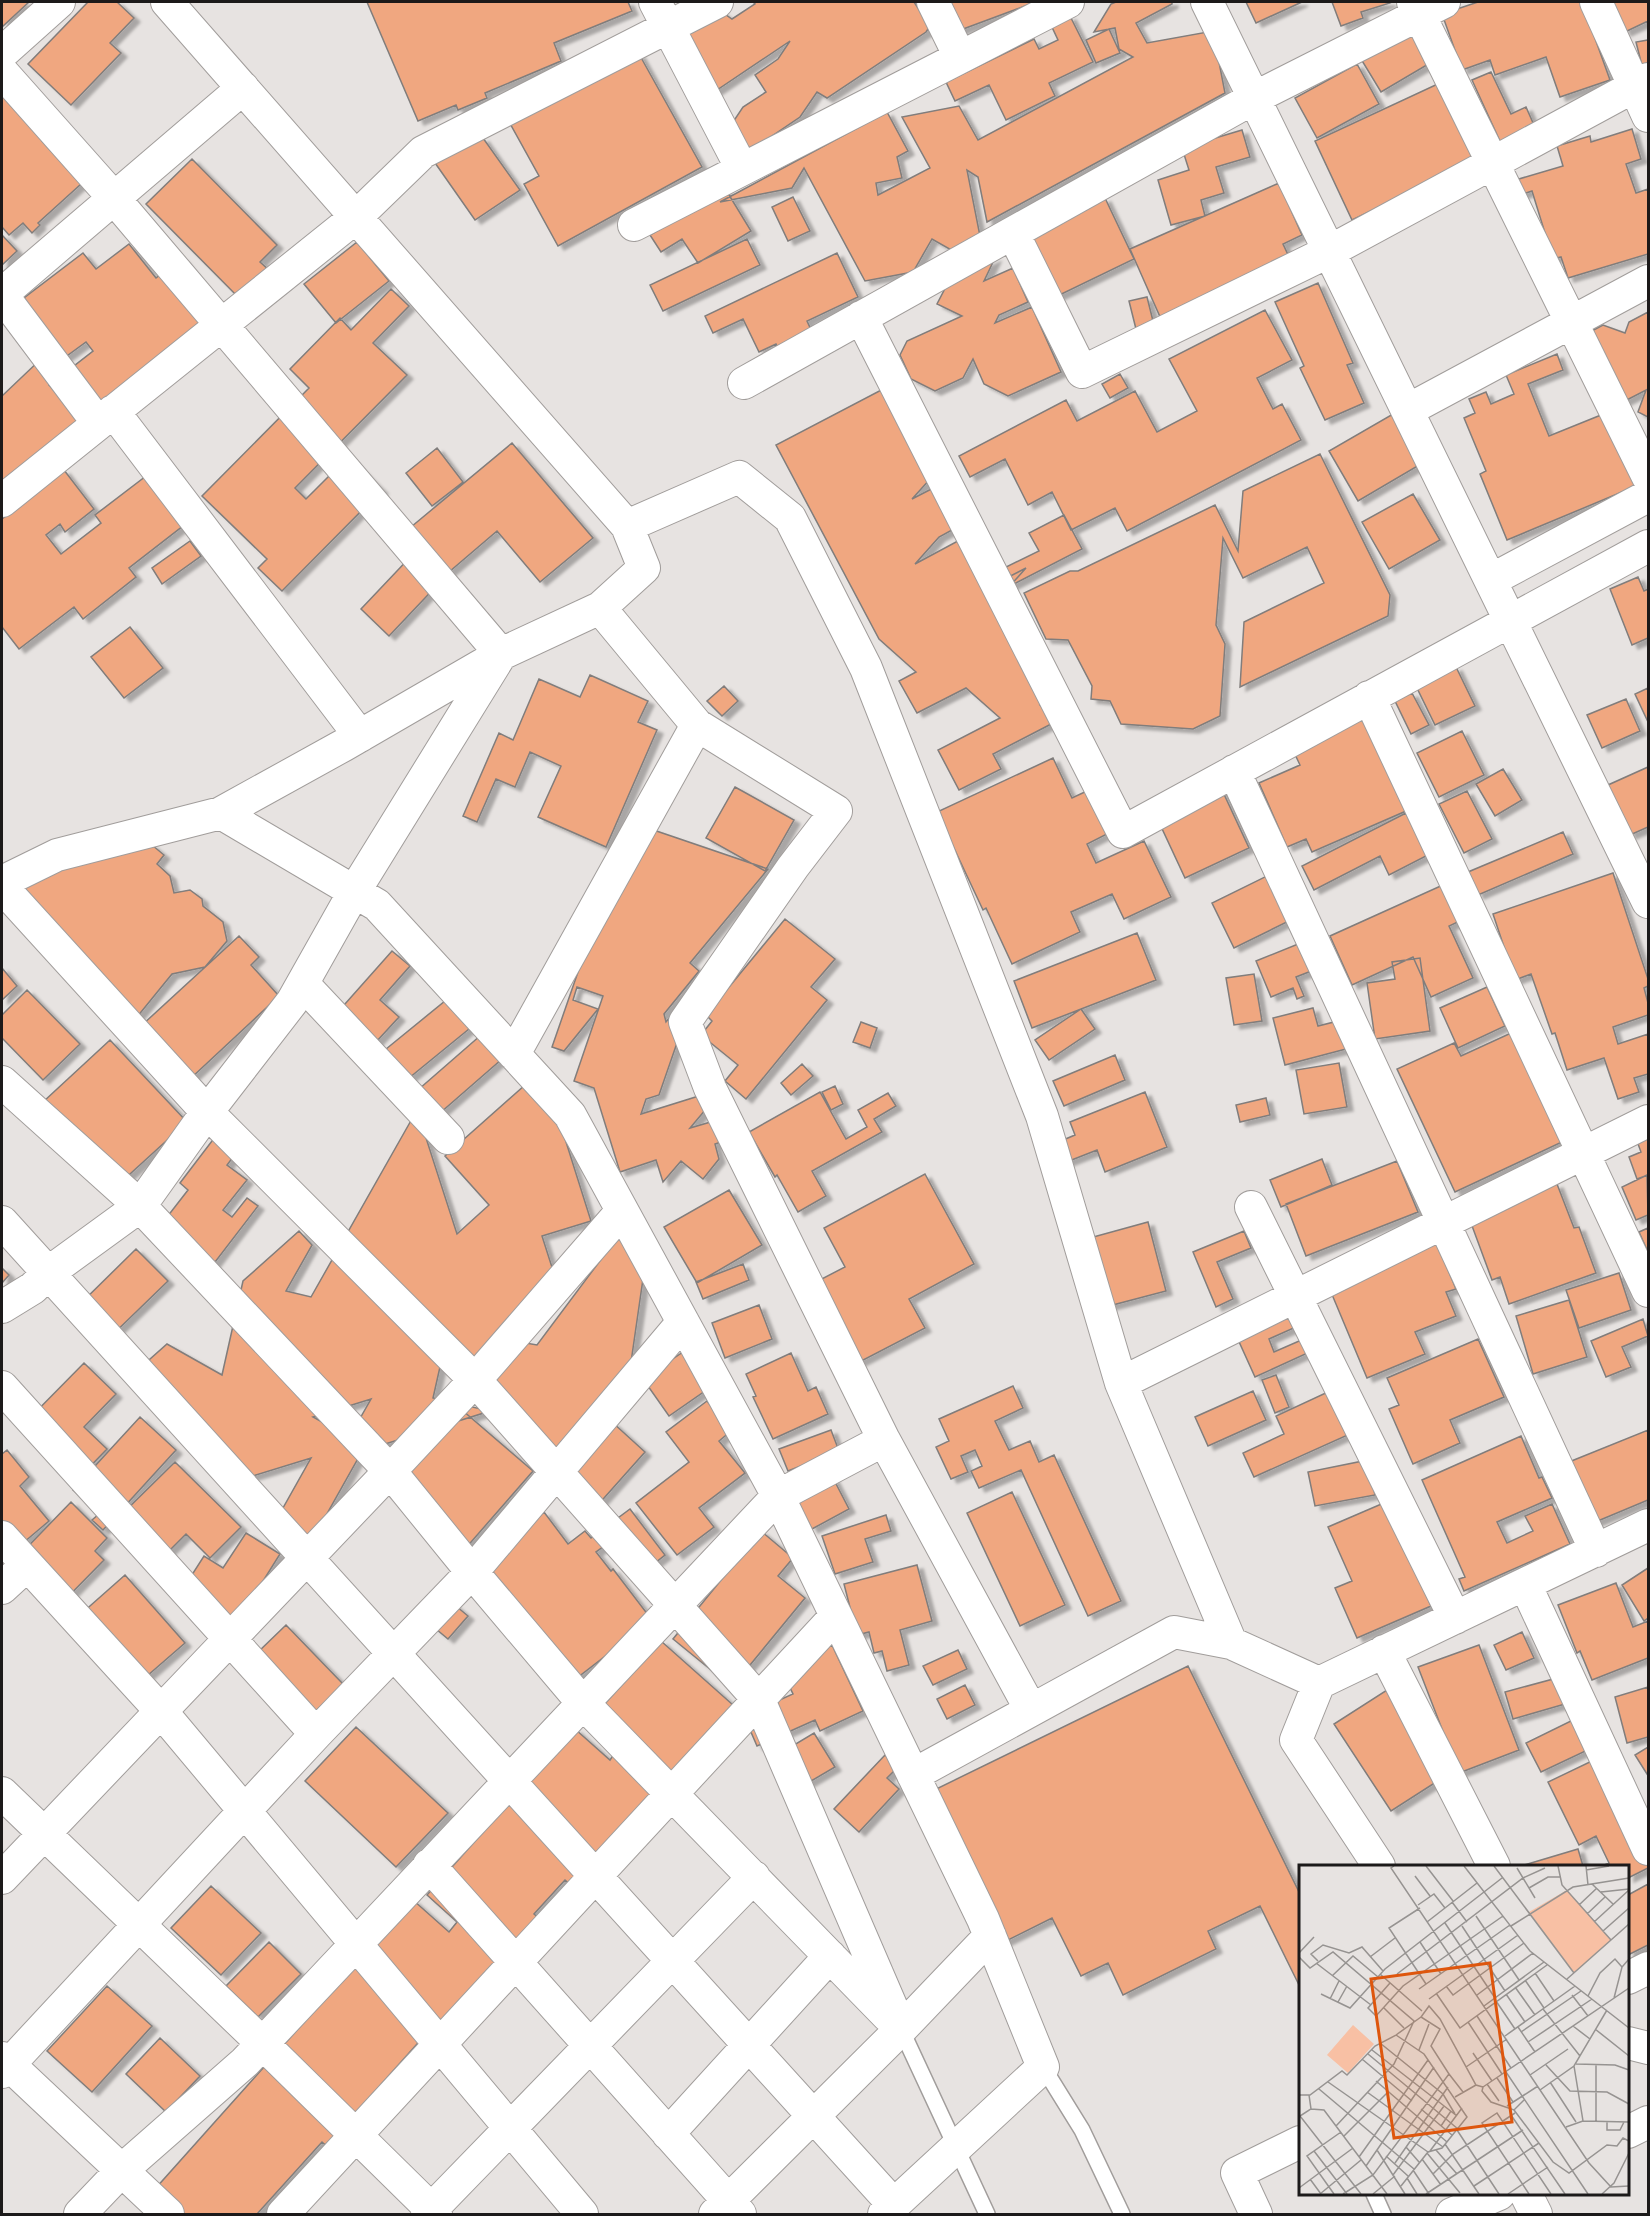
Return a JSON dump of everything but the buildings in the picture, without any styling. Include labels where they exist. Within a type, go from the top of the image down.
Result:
[{"type":"street","points":[[2,53],[59,2]]},
{"type":"street","points":[[2,882],[57,855],[221,813],[501,654],[600,609],[644,568],[627,526],[167,2]]},
{"type":"street","points":[[2,501],[356,217],[423,152],[662,14],[717,2]]},
{"type":"street","points":[[933,2],[960,57]]},
{"type":"street","points":[[634,225],[1068,2]]},
{"type":"street","points":[[1207,2],[1648,902]]},
{"type":"street","points":[[1596,2],[1642,83],[1648,116]]},
{"type":"street","points":[[744,383],[1254,98],[1426,6],[1493,164],[1648,477]]},
{"type":"street","points":[[662,14],[742,169]]},
{"type":"street","points":[[2,72],[114,199],[501,654]]},
{"type":"street","points":[[1013,233],[1082,372],[1330,251],[1642,83]]},
{"type":"street","points":[[243,88],[2,295],[106,417],[360,736]]},
{"type":"street","points":[[1408,410],[1648,281]]},
{"type":"street","points":[[861,317],[1123,832],[1648,546]]},
{"type":"street","points":[[627,526],[739,477],[790,519],[866,668],[1042,1116],[1121,1383],[1231,1643]]},
{"type":"street","points":[[1491,580],[1648,495]]},
{"type":"street","points":[[600,609],[697,725],[836,810],[793,867],[685,1022],[710,1088],[884,1440],[1031,1710]]},
{"type":"street","points":[[2,1307],[33,1288],[48,1273],[140,1206],[207,1112],[292,1002],[354,892],[501,654]]},
{"type":"street","points":[[1369,697],[1648,1291]]},
{"type":"street","points":[[514,1054],[697,725]]},
{"type":"street","points":[[1234,771],[1596,1551]]},
{"type":"street","points":[[2,1222],[814,2116],[889,2210],[1043,2067],[990,1936],[778,1496],[570,1115],[377,905],[221,813]]},
{"type":"street","points":[[2,887],[207,1112],[475,1380],[759,1700],[901,2029]]},
{"type":"street","points":[[303,984],[448,1138]]},
{"type":"street","points":[[2,1082],[140,1206],[390,1471],[582,1702],[901,2029]]},
{"type":"street","points":[[1121,1383],[1648,1121]]},
{"type":"street","points":[[1251,1207],[1455,1618]]},
{"type":"street","points":[[2,1878],[475,1380],[622,1211]]},
{"type":"street","points":[[168,2214],[4,2065],[472,1572],[683,1322]]},
{"type":"street","points":[[2,1387],[316,1734]]},
{"type":"street","points":[[80,2214],[122,2170],[245,2062],[778,1496],[884,1440]]},
{"type":"street","points":[[1378,1865],[1296,1740],[1319,1683],[1648,1526]]},
{"type":"street","points":[[2,1537],[160,1710],[582,2214]]},
{"type":"street","points":[[2,1588],[27,1565]]},
{"type":"street","points":[[1525,1584],[1648,1849]]},
{"type":"street","points":[[283,2214],[836,1616]]},
{"type":"street","points":[[913,1775],[1174,1632],[1231,1643],[1319,1683]]},
{"type":"street","points":[[1384,1651],[1493,1865]]},
{"type":"street","points":[[2,1793],[262,2043],[432,2213],[510,2129],[754,1877]]},
{"type":"street","points":[[429,1865],[668,2134],[728,2210],[814,2116],[990,1936]]},
{"type":"street","points":[[668,2134],[830,1956]]},
{"type":"street","points":[[1629,1978],[1648,1968]]},
{"type":"street","points":[[1629,2043],[1648,2048]]},
{"type":"street","points":[[1256,2214],[1237,2173],[1299,2142]]},
{"type":"street","points":[[1452,2214],[1495,2195]]},
{"type":"street","points":[[1527,2195],[1536,2214]]},
{"type":"lane","points":[[901,2029],[987,2214]]},
{"type":"lane","points":[[1043,2067],[1083,2130],[1122,2214]]},
{"type":"lane","points":[[1375,2195],[1383,2214]]}]
